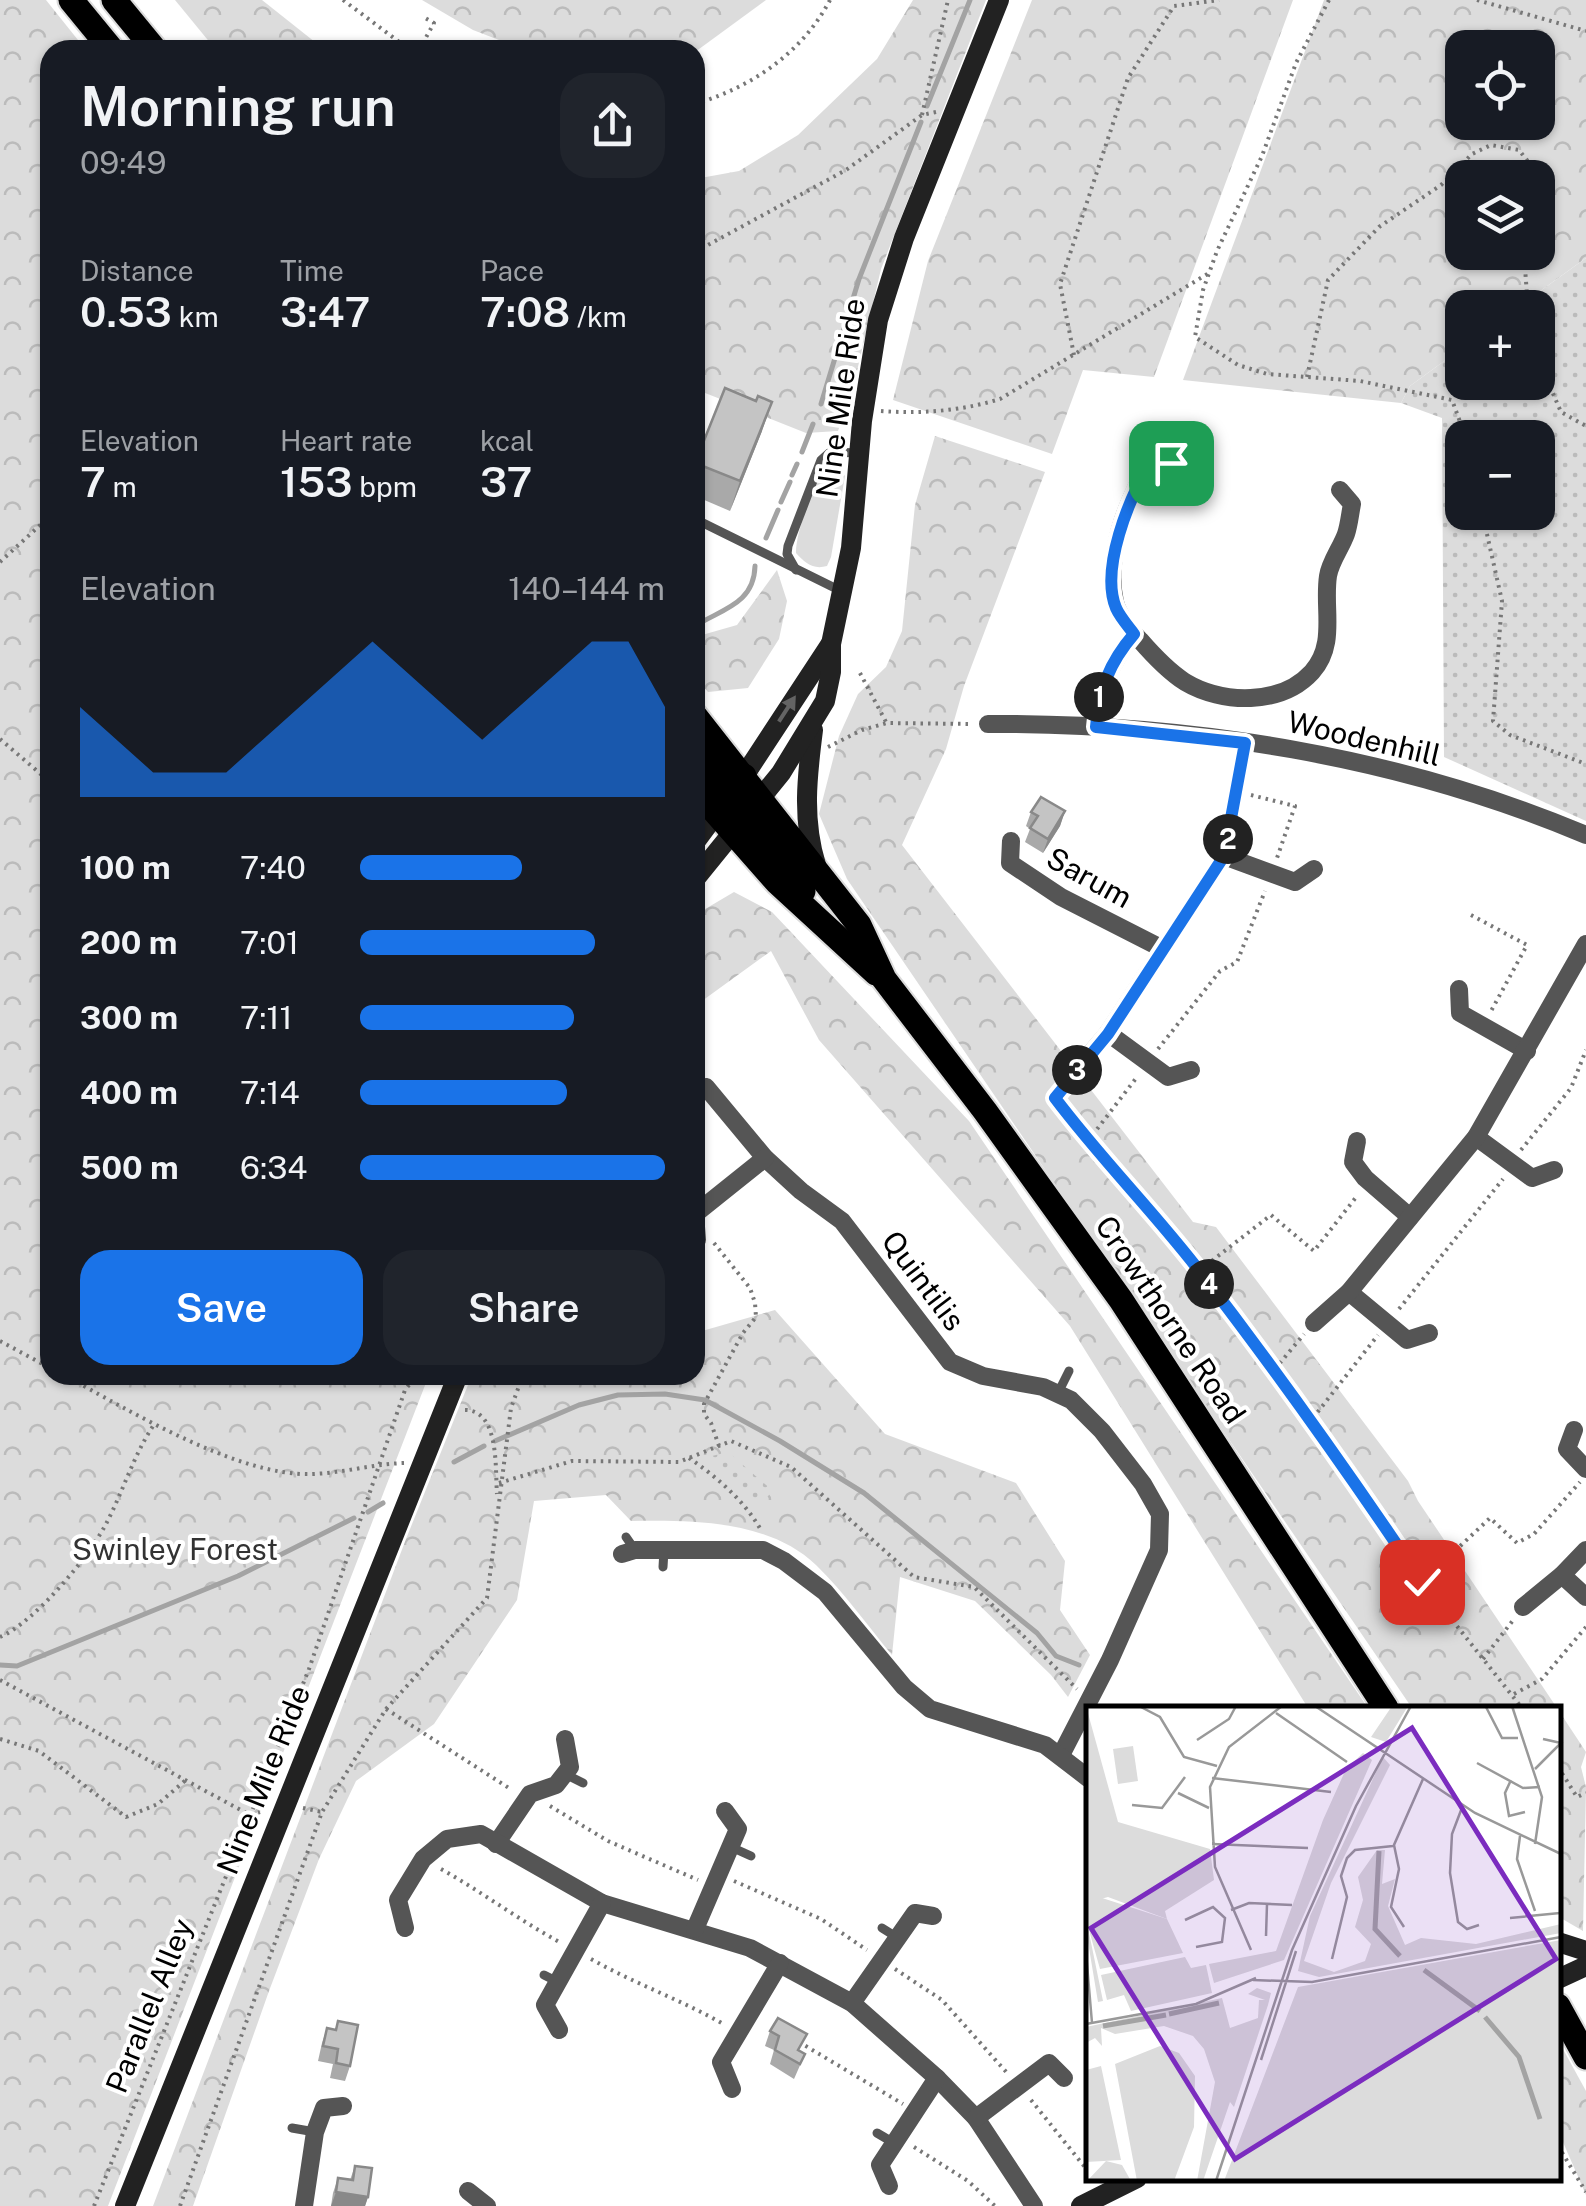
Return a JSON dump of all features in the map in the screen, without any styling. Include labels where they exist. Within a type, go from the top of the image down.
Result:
[{"type":"main road","points":[[70,0],[104,40]]},
{"type":"main road","points":[[114,0],[147,40]]},
{"type":"main road","name":"Nine Mile Ride","points":[[705,867],[748,816],[824,700],[831,644],[844,592],[858,453],[878,320],[904,238],[999,0]]},
{"type":"main road","name":"Nine Mile Ride","points":[[705,829],[831,644]]},
{"type":"main road","points":[[815,718],[805,790],[818,872]]},
{"type":"main road","points":[[705,728],[744,776],[748,816],[705,795]]},
{"type":"main road","points":[[705,771],[722,806]]},
{"type":"main road","name":"Crowthorne Road","points":[[748,816],[818,872],[858,925],[884,979],[985,1111],[1120,1300],[1385,1706]]},
{"type":"main road","name":"Crowthorne Road","points":[[748,816],[790,895],[884,979]]},
{"type":"main road","name":"Nine Mile Ride","points":[[126,2206],[454,1385]]},
{"type":"main road","points":[[1561,1943],[1586,1950]]},
{"type":"main road","points":[[1561,1978],[1586,1966]]},
{"type":"main road","points":[[1561,2011],[1586,2057]]},
{"type":"main road","points":[[1081,2206],[1131,2181]]},
{"type":"street","points":[[1171,463],[1150,464],[1135,489],[1112,564],[1115,606],[1155,658],[1186,682],[1222,697],[1259,698],[1292,688],[1314,671],[1326,646],[1328,575],[1347,532],[1352,504],[1340,490]]},
{"type":"street","points":[[1096,727],[1099,695],[1110,667],[1134,634]]},
{"type":"street","name":"Woodenhill","points":[[988,724],[1096,727],[1322,755],[1423,780],[1547,818],[1586,835]]},
{"type":"street","points":[[1080,1066],[1108,1034],[1224,856],[1245,743]]},
{"type":"street","name":"Sarum","points":[[1011,841],[1010,863],[1061,897],[1163,948]]},
{"type":"street","points":[[1224,856],[1295,882],[1314,869]]},
{"type":"street","points":[[1314,1323],[1349,1292],[1476,1137],[1581,966],[1586,944]]},
{"type":"street","points":[[1458,989],[1460,1012],[1527,1051]]},
{"type":"street","points":[[1108,1034],[1168,1077],[1191,1070]]},
{"type":"street","name":"Quintilis","points":[[705,1088],[765,1158],[842,1221],[950,1362],[983,1376],[1025,1383],[1070,1400],[1102,1430],[1143,1484],[1160,1514],[1159,1550],[1110,1660],[1060,1755]]},
{"type":"street","points":[[1476,1137],[1532,1178],[1554,1170]]},
{"type":"street","points":[[1357,1142],[1352,1162],[1410,1216]]},
{"type":"street","points":[[705,1206],[765,1158]]},
{"type":"street","points":[[1349,1292],[1407,1340],[1428,1333]]},
{"type":"street","points":[[1574,1430],[1567,1449],[1586,1472]]},
{"type":"street","points":[[628,1547],[664,1558],[763,1550],[826,1592],[904,1687],[930,1709],[1045,1745],[1086,1776]]},
{"type":"street","points":[[1523,1607],[1586,1550]]},
{"type":"street","points":[[1562,1575],[1586,1597]]},
{"type":"street","points":[[496,1844],[528,1797],[556,1784],[570,1767],[565,1739]]},
{"type":"street","points":[[695,1929],[738,1829],[725,1811]]},
{"type":"street","points":[[405,1928],[398,1900],[423,1859],[447,1839],[481,1834],[602,1903],[750,1948],[852,2003],[937,2078],[976,2118],[1034,2206]]},
{"type":"street","points":[[559,2030],[545,2005],[551,1979],[602,1903]]},
{"type":"street","points":[[852,2003],[880,1960],[890,1933],[915,1914],[934,1916]]},
{"type":"street","points":[[732,2089],[721,2062],[726,2041],[780,1963]]},
{"type":"street","points":[[976,2118],[1049,2063],[1064,2078]]},
{"type":"street","points":[[890,2186],[880,2165],[937,2078]]},
{"type":"street","points":[[304,2206],[315,2132],[324,2108],[342,2106]]},
{"type":"street","points":[[468,2191],[487,2206]]},
{"type":"lane","points":[[798,572],[788,554],[790,538],[820,460],[830,452],[858,453]]},
{"type":"lane","points":[[705,524],[844,592]]},
{"type":"lane","points":[[767,555],[776,554],[790,538]]},
{"type":"lane","points":[[1058,1393],[1069,1371]]},
{"type":"lane","points":[[565,1774],[583,1783]]},
{"type":"lane","points":[[731,1846],[751,1856]]},
{"type":"lane","points":[[292,2128],[315,2132]]},
{"type":"lane","points":[[877,2132],[896,2140]]},
{"type":"path","points":[[342,0],[396,40]]},
{"type":"path","points":[[705,101],[725,96],[790,54],[818,22],[830,0]]},
{"type":"path","points":[[922,115],[948,0]]},
{"type":"path","points":[[1074,354],[1060,284],[1128,78],[1174,6],[1218,0]]},
{"type":"path","points":[[1329,0],[1296,63],[1262,156],[1209,273],[1195,337],[1238,366],[1267,374],[1360,380],[1452,400],[1459,420]]},
{"type":"path","points":[[1477,0],[1586,31]]},
{"type":"path","points":[[424,18],[434,23],[425,40]]},
{"type":"path","points":[[705,247],[846,170],[922,115],[956,108]]},
{"type":"path","points":[[1466,160],[1491,145],[1518,150],[1527,160]]},
{"type":"path","points":[[1307,376],[1328,280],[1379,228],[1445,182]]},
{"type":"path","points":[[873,410],[915,414],[1000,399],[1209,273]]},
{"type":"path","points":[[1555,397],[1562,412],[1586,426]]},
{"type":"path","points":[[0,562],[40,525]]},
{"type":"path","points":[[1486,530],[1502,600],[1493,721],[1510,735],[1586,764]]},
{"type":"path","points":[[860,674],[887,723]]},
{"type":"path","points":[[827,746],[833,747],[862,730],[887,723],[988,724]]},
{"type":"path","points":[[0,739],[40,773]]},
{"type":"path","points":[[1088,1142],[1220,971],[1237,962],[1295,806],[1237,791]]},
{"type":"path","points":[[1471,915],[1526,946],[1482,1026]]},
{"type":"path","points":[[1312,1419],[1497,1188],[1570,1088],[1586,1050]]},
{"type":"path","points":[[1080,1066],[1055,1098],[1199,1270],[1312,1419],[1422,1582],[1521,1706]]},
{"type":"path","points":[[1199,1270],[1270,1216],[1314,1251],[1354,1204],[1366,1178]]},
{"type":"path","points":[[705,1241],[714,1243],[750,1288],[755,1302],[756,1317],[704,1404],[704,1414],[720,1446]]},
{"type":"path","points":[[1274,1371],[1314,1323]]},
{"type":"path","points":[[0,1341],[40,1363]]},
{"type":"path","points":[[83,1385],[235,1459],[280,1472],[313,1474],[422,1462]]},
{"type":"path","name":"Parallel Alley","points":[[94,2206],[308,1669],[409,1385]]},
{"type":"path","points":[[180,2206],[322,1812],[386,1710],[487,1598],[511,1408],[519,1385]]},
{"type":"path","points":[[454,1411],[472,1409],[482,1414],[492,1435],[498,1509]]},
{"type":"path","points":[[0,1636],[44,1603],[86,1555],[107,1523],[139,1447],[155,1423]]},
{"type":"path","points":[[500,1483],[572,1461],[679,1462],[731,1441],[791,1468],[914,1578],[974,1587],[1087,1701]]},
{"type":"path","points":[[689,1458],[712,1474],[752,1515],[762,1531],[763,1550]]},
{"type":"path","points":[[1422,1582],[1490,1518],[1518,1543],[1534,1534],[1586,1472]]},
{"type":"path","points":[[1482,1660],[1523,1607]]},
{"type":"path","points":[[1513,1694],[1542,1679],[1586,1627]]},
{"type":"path","points":[[0,1680],[250,1815]]},
{"type":"path","points":[[386,1710],[608,1841],[702,1882],[718,1874],[821,1920],[942,2000],[1086,2169]]},
{"type":"path","points":[[0,1739],[39,1751],[126,1817],[158,1804],[188,1779]]},
{"type":"path","points":[[1561,1772],[1578,1797],[1586,1793]]},
{"type":"path","points":[[800,2043],[915,2111]]},
{"type":"path","points":[[896,2140],[968,2181],[995,2206]]},
{"type":"path","points":[[1561,2151],[1586,2192]]},
{"type":"green space","name":"Swinley Forest","points":[[0,0],[46,0],[78,40],[40,40],[40,1385],[425,1385],[108,2206],[0,2206]]},
{"type":"green space","points":[[175,0],[262,0],[312,40],[208,40]]},
{"type":"green space","points":[[422,0],[766,0],[705,45],[705,40],[499,40],[473,30]]},
{"type":"green space","points":[[913,0],[986,0],[881,269],[853,388],[838,431],[806,433],[705,393],[705,177],[739,171],[798,135],[877,59]]},
{"type":"green space","points":[[1032,0],[1293,0],[1154,377],[1083,370],[1052,454],[893,400],[928,261]]},
{"type":"green space","points":[[1324,0],[1586,0],[1586,258],[1542,290],[1445,290],[1445,360],[1410,386],[1401,403],[1183,380]]},
{"type":"green space","points":[[1586,258],[1586,821],[1444,757],[1442,418],[1401,403],[1410,386],[1445,360],[1445,400],[1555,400],[1555,290],[1542,290]]},
{"type":"green space","points":[[935,436],[1045,472],[964,686],[946,749],[902,845],[1193,1222],[1216,1227],[1408,1481],[1556,1706],[1411,1706],[847,879],[819,814],[839,736],[858,694],[886,667],[902,631],[915,505]]},
{"type":"green space","points":[[833,460],[845,476],[831,557],[827,566],[818,567],[806,563],[796,553],[797,544],[814,489]]},
{"type":"green space","points":[[777,570],[787,601],[779,639],[748,688],[708,692],[705,634],[737,625]]},
{"type":"green space","points":[[734,892],[772,912],[969,1121],[1367,1706],[1307,1706],[1070,1326],[819,1040],[771,951],[705,999],[705,909]]},
{"type":"green space","points":[[775,1310],[885,1434],[1016,1483],[1065,1561],[1060,1610],[1090,1655],[1068,1697],[1051,1675],[975,1601],[900,1577],[892,1655],[816,1565],[776,1539],[729,1526],[631,1521],[606,1495],[534,1501],[517,1600],[434,1724],[356,1781],[319,1859],[193,2206],[153,2206],[468,1385],[705,1385],[705,1330]]},
{"type":"green space","points":[[728,1452],[773,1491],[755,1509],[704,1458]]},
{"type":"green space","points":[[1561,1714],[1586,1752],[1581,1767],[1586,1787],[1583,1931],[1561,1918]]},
{"type":"green space","points":[[1561,2045],[1586,2091],[1586,2195],[1561,2138]]},
{"type":"building","points":[[725,388],[756,401],[758,396],[772,402],[740,481],[705,467],[705,438]]},
{"type":"building","points":[[1041,797],[1065,811],[1048,839],[1030,828],[1038,816],[1031,812]]},
{"type":"building","points":[[778,2018],[807,2034],[798,2050],[805,2054],[800,2064],[775,2050],[779,2036],[770,2031]]},
{"type":"building","points":[[338,2021],[358,2025],[350,2066],[336,2063],[338,2049],[323,2046],[327,2028],[336,2030]]},
{"type":"building","points":[[355,2166],[372,2168],[368,2197],[336,2192],[338,2178],[353,2180]]},
{"type":"waterway","points":[[927,106],[970,0]]},
{"type":"waterway","points":[[821,404],[859,279],[921,122]]},
{"type":"waterway","points":[[802,452],[813,424]]},
{"type":"waterway","points":[[792,475],[797,464]]},
{"type":"waterway","points":[[781,502],[790,482]]},
{"type":"waterway","points":[[766,538],[778,510]]},
{"type":"waterway","points":[[705,621],[743,597],[755,566]]},
{"type":"waterway","points":[[495,1441],[579,1405],[618,1395],[665,1394],[705,1400],[864,1493],[1037,1633],[1056,1656],[1079,1665]]},
{"type":"waterway","points":[[454,1462],[484,1446]]},
{"type":"waterway","points":[[368,1512],[383,1503]]},
{"type":"waterway","points":[[0,1665],[17,1666],[238,1576],[354,1518]]},
{"type":"route","points":[[1171,463],[1150,464],[1135,489],[1112,564],[1115,606],[1134,634],[1110,667],[1099,695],[1096,727],[1245,743],[1232,825],[1224,856],[1108,1034],[1055,1098],[1199,1270],[1312,1419],[1422,1582]]}]
